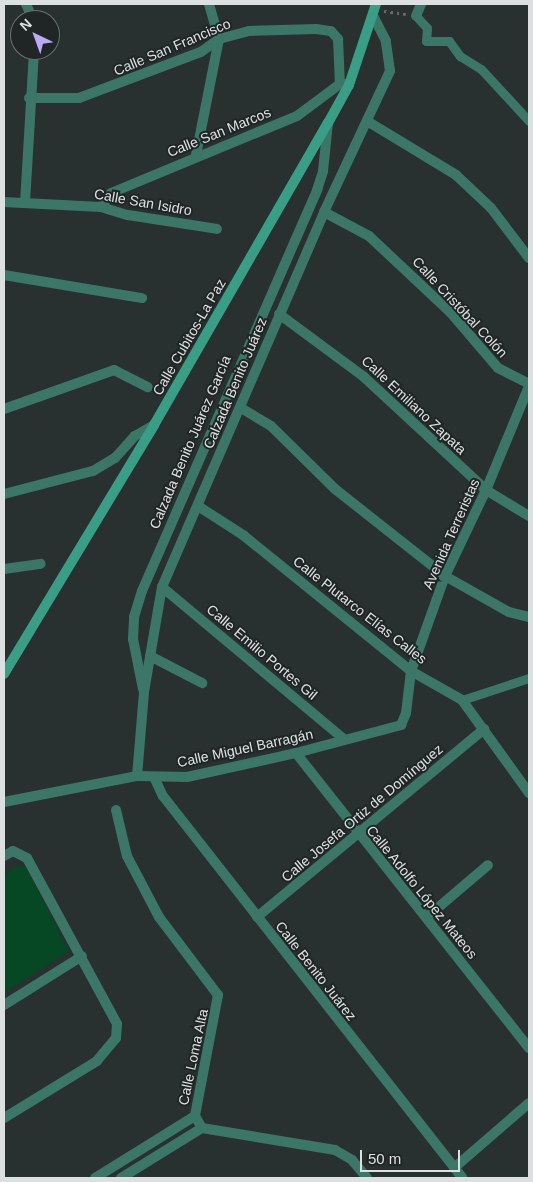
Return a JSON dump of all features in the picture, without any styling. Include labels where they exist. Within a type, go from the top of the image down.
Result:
[{"type":"main road","name":"Calle Cubitos-La Paz","points":[[4,674],[154,425],[328,123],[376,8]]},
{"type":"street","points":[[196,155],[219,40],[209,4]]},
{"type":"street","points":[[421,4],[416,16],[427,28],[426,41],[449,41],[460,56],[481,69],[529,121]]},
{"type":"street","name":"Calzada Benito Juárez","points":[[137,776],[144,692],[162,587],[324,212],[390,71],[386,41],[376,8]]},
{"type":"street","name":"Calle San Francisco","points":[[29,98],[79,98],[200,52],[219,40],[249,31],[316,28],[331,31],[338,39],[344,84]]},
{"type":"street","points":[[25,203],[29,98],[33,60]]},
{"type":"street","name":"Calle San Marcos","points":[[101,207],[112,193],[196,155],[297,116],[344,84]]},
{"type":"street","points":[[367,121],[456,175],[491,208],[529,258]]},
{"type":"street","name":"Calzada Benito Juárez García","points":[[144,692],[132,639],[134,617],[142,591],[317,190],[323,171],[328,123]]},
{"type":"street","name":"Calle San Isidro","points":[[4,202],[101,207],[128,215],[217,229]]},
{"type":"street","name":"Calle Cristóbal Colón","points":[[324,212],[370,236],[451,313],[498,368],[529,385]]},
{"type":"street","points":[[4,275],[142,298]]},
{"type":"street","name":"Calle Emiliano Zapata","points":[[279,314],[364,377],[486,490],[529,516]]},
{"type":"street","points":[[4,409],[114,370],[148,387]]},
{"type":"street","name":"Avenida Terreristas","points":[[401,725],[406,714],[411,671],[445,576],[527,400],[529,385]]},
{"type":"street","points":[[240,408],[271,426],[335,489],[445,576],[509,612],[529,617]]},
{"type":"street","points":[[4,494],[92,471],[115,458],[135,436],[154,425]]},
{"type":"street","name":"Calle Plutarco Elías Calles","points":[[198,506],[243,535],[411,671],[462,700],[529,794]]},
{"type":"street","points":[[4,569],[41,564]]},
{"type":"street","name":"Calle Emilio Portes Gil","points":[[162,587],[344,739]]},
{"type":"street","points":[[150,656],[202,682]]},
{"type":"street","points":[[462,700],[529,678]]},
{"type":"street","name":"Calle Miguel Barragán","points":[[4,802],[137,776],[186,777],[296,753],[401,725]]},
{"type":"street","name":"Calle Josefa Ortiz de Domínguez","points":[[257,917],[484,729]]},
{"type":"street","name":"Calle Adolfo López Mateos","points":[[296,753],[358,835],[427,918],[529,1048]]},
{"type":"street","name":"Calle Benito Juárez","points":[[154,777],[163,796],[462,1178]]},
{"type":"street","name":"Calle Loma Alta","points":[[116,810],[127,856],[159,917],[218,995],[195,1116],[202,1128]]},
{"type":"street","points":[[4,856],[13,851],[27,858],[112,1011],[117,1024],[116,1038],[97,1061],[4,1118]]},
{"type":"street","points":[[427,918],[488,865]]},
{"type":"street","points":[[4,1005],[82,956]]},
{"type":"street","points":[[454,1168],[529,1104]]},
{"type":"street","points":[[95,1178],[195,1116]]},
{"type":"street","points":[[121,1178],[202,1128],[335,1150],[352,1160],[367,1178]]},
{"type":"path","points":[[376,8],[416,16]]},
{"type":"green space","points":[[16,866],[26,867],[69,951],[4,993],[4,875]]}]
